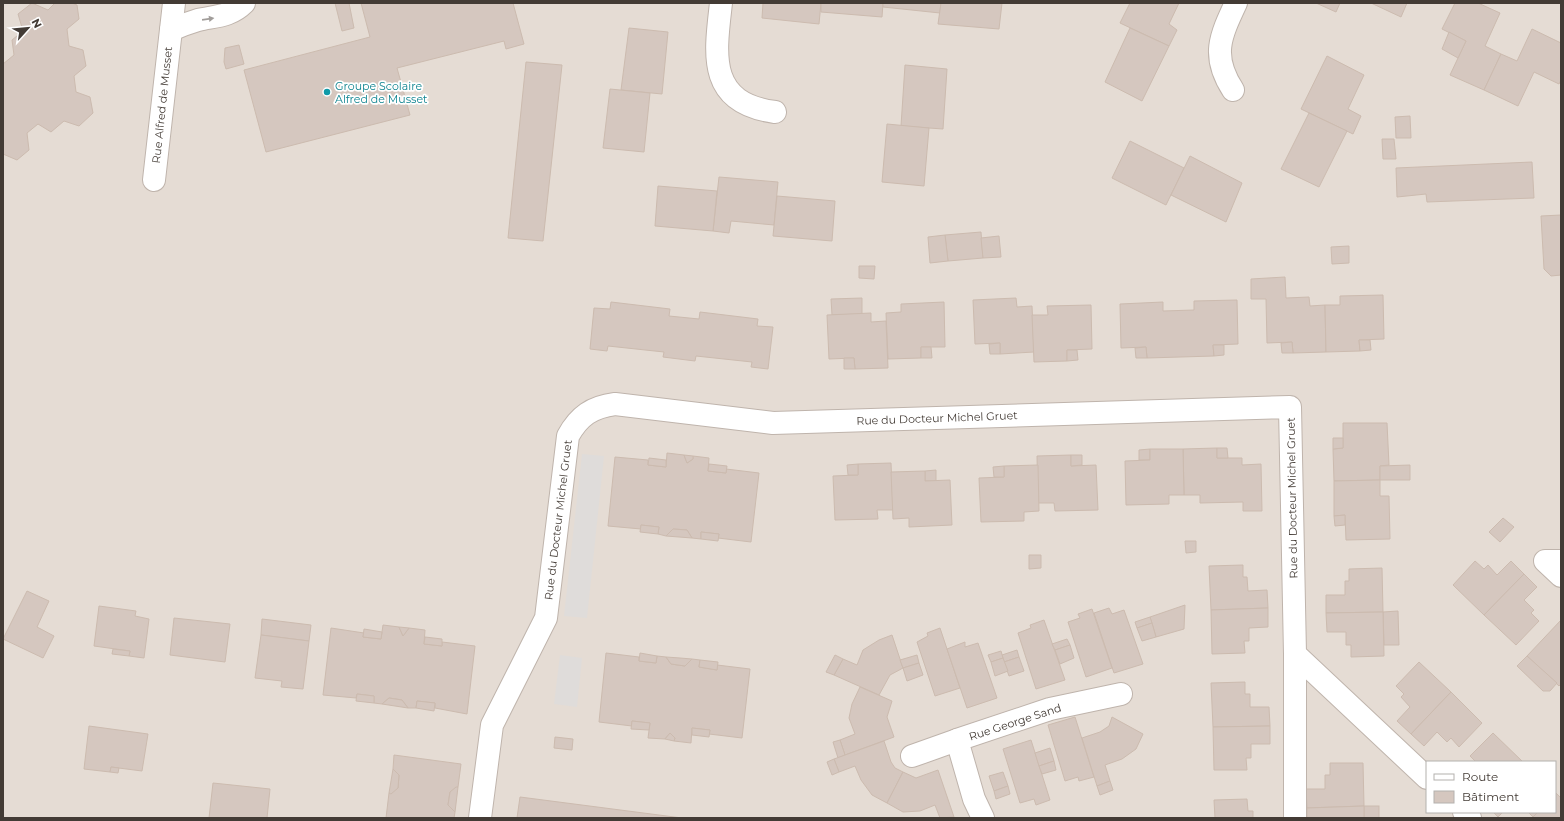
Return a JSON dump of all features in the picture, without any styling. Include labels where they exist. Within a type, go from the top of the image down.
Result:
[{"type":"street","name":"Rue Alfred de Musset","points":[[154,180],[174,3]]},
{"type":"street","points":[[171,30],[199,20],[226,16],[235,11],[244,3]]},
{"type":"street","points":[[721,3],[716,51],[718,67],[724,82],[733,95],[746,104],[760,110],[775,112]]},
{"type":"street","points":[[1233,90],[1225,78],[1221,65],[1219,48],[1222,32],[1236,3]]},
{"type":"street","name":"Rue du Docteur Michel Gruet","points":[[480,818],[492,725],[546,618],[568,436],[579,419],[587,412],[600,406],[615,404],[773,423],[1290,407],[1295,654]]},
{"type":"street","points":[[1561,561],[1545,560],[1561,576]]},
{"type":"street","points":[[1295,654],[1426,777]]},
{"type":"street","points":[[1295,654],[1295,818]]},
{"type":"street","name":"Rue George Sand","points":[[912,756],[1050,709],[1121,694]]},
{"type":"street","name":"Rue George Sand","points":[[957,740],[974,799],[983,818]]},
{"type":"shaded area","points":[[3,3],[1561,3],[1561,818],[3,818]]},
{"type":"shaded area","points":[[582,454],[604,456],[587,618],[564,616]]},
{"type":"shaded area","points":[[560,655],[582,658],[577,707],[554,704]]},
{"type":"building","points":[[32,3],[48,10],[55,3],[72,3],[77,5],[79,19],[67,29],[69,46],[83,50],[86,66],[74,76],[76,92],[90,97],[93,113],[79,126],[64,121],[51,132],[38,124],[27,133],[29,150],[17,160],[3,154],[3,64],[14,55],[12,40],[23,31],[18,14]]},
{"type":"building","points":[[335,3],[349,3],[354,28],[342,31]]},
{"type":"building","name":"Groupe Scolaire Alfred de Musset","points":[[361,3],[513,3],[524,44],[506,49],[504,41],[397,68],[410,115],[266,152],[244,70],[370,37]]},
{"type":"building","points":[[763,3],[821,3],[819,24],[762,18]]},
{"type":"building","points":[[821,3],[883,3],[882,17],[821,12]]},
{"type":"building","points":[[883,3],[941,3],[940,13],[883,7]]},
{"type":"building","points":[[941,3],[1002,3],[999,29],[938,24]]},
{"type":"building","points":[[1130,3],[1179,3],[1169,24],[1177,30],[1169,46],[1120,23]]},
{"type":"building","points":[[1316,3],[1340,3],[1336,12]]},
{"type":"building","points":[[1371,3],[1407,3],[1401,17]]},
{"type":"building","points":[[1455,3],[1478,3],[1500,13],[1485,46],[1501,54],[1484,90],[1450,75],[1466,41],[1442,29]]},
{"type":"building","points":[[629,28],[668,32],[662,94],[621,90]]},
{"type":"building","points":[[1130,28],[1169,46],[1142,101],[1105,82]]},
{"type":"building","points":[[1532,29],[1561,43],[1561,80],[1559,84],[1534,72],[1518,106],[1484,90],[1501,54],[1517,61]]},
{"type":"building","points":[[1449,32],[1466,41],[1458,58],[1442,49]]},
{"type":"building","points":[[239,45],[244,64],[226,69],[224,62],[225,48]]},
{"type":"building","points":[[1327,56],[1364,75],[1348,109],[1361,116],[1353,134],[1301,109]]},
{"type":"building","points":[[526,62],[562,65],[543,241],[508,238]]},
{"type":"building","points":[[905,65],[947,69],[943,129],[901,126]]},
{"type":"building","points":[[610,89],[650,93],[644,152],[603,148]]},
{"type":"building","points":[[1309,113],[1347,131],[1319,187],[1281,169]]},
{"type":"building","points":[[1410,116],[1411,138],[1396,138],[1395,117]]},
{"type":"building","points":[[887,124],[929,128],[924,186],[882,182]]},
{"type":"building","points":[[1382,139],[1394,139],[1396,159],[1383,159]]},
{"type":"building","points":[[1130,141],[1184,168],[1166,205],[1112,178]]},
{"type":"building","points":[[1190,156],[1242,183],[1226,222],[1171,195]]},
{"type":"building","points":[[1532,162],[1534,198],[1427,202],[1426,194],[1397,197],[1396,168]]},
{"type":"building","points":[[719,177],[778,182],[774,225],[731,221],[729,233],[713,231]]},
{"type":"building","points":[[658,186],[717,191],[713,231],[655,226]]},
{"type":"building","points":[[777,196],[835,201],[832,241],[773,236]]},
{"type":"building","points":[[1561,215],[1561,275],[1551,276],[1544,269],[1541,216]]},
{"type":"building","points":[[981,232],[983,258],[948,261],[945,235]]},
{"type":"building","points":[[945,235],[948,261],[930,263],[928,237]]},
{"type":"building","points":[[999,236],[1001,257],[983,258],[981,238]]},
{"type":"building","points":[[1349,246],[1349,263],[1332,264],[1331,247]]},
{"type":"building","points":[[859,266],[875,266],[874,279],[859,278]]},
{"type":"building","points":[[1285,277],[1286,298],[1309,297],[1310,306],[1325,305],[1326,352],[1293,353],[1292,342],[1267,343],[1266,299],[1251,299],[1251,279]]},
{"type":"building","points":[[1383,295],[1384,339],[1359,340],[1360,351],[1326,352],[1325,305],[1340,305],[1340,296]]},
{"type":"building","points":[[862,298],[862,314],[832,315],[831,299]]},
{"type":"building","points":[[1016,298],[1017,307],[1032,306],[1034,352],[1000,354],[1000,343],[975,344],[973,300]]},
{"type":"building","points":[[1237,300],[1238,344],[1213,345],[1214,356],[1147,358],[1146,347],[1121,348],[1120,304],[1163,302],[1163,311],[1194,310],[1194,301]]},
{"type":"building","points":[[611,302],[670,309],[669,316],[699,319],[700,312],[758,319],[757,326],[773,327],[768,369],[751,367],[752,362],[696,356],[695,361],[663,357],[664,352],[608,346],[607,351],[590,349],[594,308],[610,309]]},
{"type":"building","points":[[944,302],[945,347],[921,347],[921,358],[888,359],[886,313],[901,312],[901,304]]},
{"type":"building","points":[[1091,305],[1092,349],[1067,350],[1067,361],[1034,362],[1032,315],[1048,315],[1047,306]]},
{"type":"building","points":[[871,313],[871,322],[886,321],[888,368],[855,369],[854,358],[829,359],[827,315]]},
{"type":"building","points":[[1359,340],[1370,340],[1371,350],[1360,351]]},
{"type":"building","points":[[1292,342],[1293,353],[1282,353],[1281,343]]},
{"type":"building","points":[[1000,343],[1000,354],[990,354],[989,344]]},
{"type":"building","points":[[1213,345],[1224,345],[1224,355],[1214,356]]},
{"type":"building","points":[[921,347],[931,347],[932,358],[921,358]]},
{"type":"building","points":[[1146,347],[1147,358],[1136,358],[1135,348]]},
{"type":"building","points":[[1067,350],[1077,350],[1078,360],[1067,361]]},
{"type":"building","points":[[844,358],[854,358],[855,369],[844,369]]},
{"type":"building","points":[[1343,423],[1387,423],[1389,465],[1380,466],[1380,480],[1334,481],[1333,449],[1343,448]]},
{"type":"building","points":[[1333,438],[1343,438],[1343,448],[1333,449]]},
{"type":"building","points":[[1217,448],[1217,458],[1242,458],[1242,465],[1261,464],[1262,511],[1243,511],[1243,502],[1200,503],[1200,495],[1184,495],[1183,449]]},
{"type":"building","points":[[1217,448],[1227,448],[1228,458],[1217,458]]},
{"type":"building","points":[[1150,449],[1150,460],[1139,460],[1139,450]]},
{"type":"building","points":[[1150,449],[1183,449],[1184,495],[1169,495],[1169,504],[1126,505],[1125,461],[1150,460]]},
{"type":"building","points":[[667,453],[684,455],[687,463],[693,459],[693,456],[709,458],[708,471],[726,473],[726,469],[759,473],[751,542],[718,538],[719,534],[701,532],[701,539],[692,538],[687,530],[673,529],[666,536],[658,534],[659,527],[641,525],[641,529],[608,526],[615,457],[648,460],[648,465],[666,467]]},
{"type":"building","points":[[684,455],[693,456],[693,459],[687,463]]},
{"type":"building","points":[[1071,455],[1071,466],[1096,465],[1098,510],[1055,511],[1054,503],[1038,503],[1037,456]]},
{"type":"building","points":[[1071,455],[1082,455],[1082,465],[1071,466]]},
{"type":"building","points":[[649,458],[666,460],[666,467],[648,465]]},
{"type":"building","points":[[891,463],[893,510],[877,510],[878,519],[835,520],[833,476],[858,475],[858,464]]},
{"type":"building","points":[[709,464],[727,466],[726,473],[708,471]]},
{"type":"building","points":[[858,464],[858,475],[848,475],[847,465]]},
{"type":"building","points":[[1038,465],[1039,511],[1024,512],[1024,521],[981,522],[979,478],[1004,477],[1004,466]]},
{"type":"building","points":[[1410,465],[1410,480],[1380,480],[1380,466]]},
{"type":"building","points":[[1004,466],[1004,477],[994,477],[993,467]]},
{"type":"building","points":[[936,470],[936,481],[925,481],[925,471]]},
{"type":"building","points":[[925,471],[925,481],[950,480],[952,525],[909,527],[909,518],[893,519],[891,472]]},
{"type":"building","points":[[1380,480],[1380,496],[1389,496],[1390,539],[1346,540],[1345,515],[1334,516],[1334,481]]},
{"type":"building","points":[[1345,515],[1345,525],[1335,526],[1334,516]]},
{"type":"building","points":[[1503,518],[1514,527],[1500,542],[1489,532]]},
{"type":"building","points":[[641,525],[659,527],[658,534],[640,532]]},
{"type":"building","points":[[673,529],[687,530],[692,538],[666,536]]},
{"type":"building","points":[[701,532],[719,534],[718,541],[701,539]]},
{"type":"building","points":[[1185,541],[1196,541],[1196,552],[1186,553]]},
{"type":"building","points":[[1029,555],[1041,555],[1041,568],[1029,569]]},
{"type":"building","points":[[1475,561],[1484,569],[1488,565],[1497,575],[1511,561],[1524,574],[1484,615],[1453,585]]},
{"type":"building","points":[[1243,565],[1243,577],[1247,577],[1248,591],[1267,590],[1268,608],[1211,610],[1209,566]]},
{"type":"building","points":[[1382,568],[1383,612],[1326,613],[1326,595],[1345,595],[1345,581],[1349,581],[1349,569]]},
{"type":"building","points":[[1524,574],[1537,587],[1524,600],[1534,610],[1531,613],[1539,621],[1516,645],[1484,615]]},
{"type":"building","points":[[27,591],[49,601],[37,627],[54,636],[43,658],[3,639]]},
{"type":"building","points":[[1185,605],[1184,629],[1156,637],[1150,617]]},
{"type":"building","points":[[99,606],[136,611],[135,616],[149,619],[144,658],[129,656],[130,651],[94,646]]},
{"type":"building","points":[[1109,608],[1112,614],[1124,610],[1143,664],[1114,673],[1094,613]]},
{"type":"building","points":[[1268,608],[1268,627],[1249,628],[1249,641],[1244,641],[1245,653],[1212,654],[1211,610]]},
{"type":"building","points":[[1092,609],[1112,668],[1086,677],[1068,622],[1080,618],[1078,614]]},
{"type":"building","points":[[1398,611],[1399,645],[1384,645],[1383,612]]},
{"type":"building","points":[[1383,612],[1384,656],[1351,657],[1351,645],[1346,645],[1346,632],[1327,632],[1326,613]]},
{"type":"building","points":[[1150,617],[1152,623],[1137,628],[1135,622]]},
{"type":"building","points":[[174,618],[230,624],[225,662],[170,655]]},
{"type":"building","points":[[262,619],[311,625],[309,641],[261,635]]},
{"type":"building","points":[[1044,620],[1065,680],[1036,689],[1018,633],[1031,628],[1030,625]]},
{"type":"building","points":[[1561,620],[1561,684],[1559,686],[1527,656]]},
{"type":"building","points":[[1152,623],[1156,637],[1142,641],[1137,628]]},
{"type":"building","points":[[383,625],[399,627],[403,636],[409,628],[425,630],[424,644],[442,646],[442,642],[475,646],[467,714],[435,708],[435,703],[417,701],[416,708],[408,708],[402,700],[389,698],[382,704],[374,703],[374,696],[357,694],[356,698],[323,695],[331,628],[364,633],[363,637],[381,639]]},
{"type":"building","points":[[399,627],[409,628],[403,636]]},
{"type":"building","points":[[940,628],[960,688],[935,696],[917,642],[928,636],[927,633]]},
{"type":"building","points":[[364,629],[382,632],[381,639],[363,637]]},
{"type":"building","points":[[261,635],[309,641],[303,689],[281,687],[282,681],[255,678]]},
{"type":"building","points":[[892,635],[903,668],[890,675],[879,695],[834,675],[843,659],[857,665],[863,650],[879,640]]},
{"type":"building","points":[[425,637],[442,639],[442,646],[424,644]]},
{"type":"building","points":[[1067,639],[1070,645],[1055,650],[1052,644]]},
{"type":"building","points":[[965,642],[965,647],[978,643],[997,698],[967,708],[947,649]]},
{"type":"building","points":[[1070,645],[1074,658],[1060,664],[1055,650]]},
{"type":"building","points":[[113,649],[130,651],[129,656],[112,654]]},
{"type":"building","points":[[1017,650],[1019,657],[1004,662],[1002,655]]},
{"type":"building","points":[[1001,651],[1003,658],[991,662],[988,655]]},
{"type":"building","points":[[606,653],[639,657],[639,661],[656,663],[657,656],[666,657],[671,664],[685,666],[692,659],[700,660],[699,667],[717,670],[717,665],[750,669],[742,738],[709,734],[710,730],[692,728],[691,743],[674,741],[675,738],[670,733],[665,739],[648,738],[650,723],[632,721],[632,726],[599,722]]},
{"type":"building","points":[[640,653],[657,656],[656,663],[639,661]]},
{"type":"building","points":[[835,655],[843,659],[834,675],[826,672]]},
{"type":"building","points":[[917,655],[919,663],[903,668],[900,660]]},
{"type":"building","points":[[1527,656],[1557,683],[1550,691],[1543,691],[1517,666]]},
{"type":"building","points":[[666,657],[692,659],[685,666],[671,664]]},
{"type":"building","points":[[1019,657],[1024,671],[1009,676],[1004,662]]},
{"type":"building","points":[[1003,658],[1008,671],[995,676],[991,662]]},
{"type":"building","points":[[700,660],[718,662],[717,670],[699,667]]},
{"type":"building","points":[[1419,662],[1451,692],[1411,734],[1397,721],[1410,707],[1401,697],[1404,694],[1396,686]]},
{"type":"building","points":[[919,663],[923,675],[907,681],[903,668]]},
{"type":"building","points":[[1245,682],[1245,694],[1250,694],[1250,707],[1269,707],[1270,726],[1213,727],[1211,683]]},
{"type":"building","points":[[860,687],[892,701],[887,717],[894,737],[845,755],[840,740],[855,734],[849,718],[852,704]]},
{"type":"building","points":[[1451,692],[1482,723],[1459,747],[1451,738],[1447,742],[1437,732],[1424,746],[1411,734]]},
{"type":"building","points":[[357,694],[374,696],[374,703],[356,701]]},
{"type":"building","points":[[389,698],[402,700],[408,708],[382,704]]},
{"type":"building","points":[[417,701],[435,703],[434,711],[416,708]]},
{"type":"building","points":[[1075,717],[1094,777],[1079,781],[1078,777],[1065,781],[1048,725]]},
{"type":"building","points":[[1112,717],[1143,734],[1136,749],[1122,759],[1105,765],[1110,781],[1097,786],[1082,738],[1100,732],[1109,726]]},
{"type":"building","points":[[632,721],[650,723],[649,730],[631,729]]},
{"type":"building","points":[[89,726],[148,734],[142,771],[111,767],[110,772],[84,769]]},
{"type":"building","points":[[1270,726],[1270,744],[1251,744],[1251,758],[1246,758],[1247,770],[1214,770],[1213,727]]},
{"type":"building","points":[[692,728],[710,730],[709,737],[692,735]]},
{"type":"building","points":[[670,733],[675,738],[674,741],[665,739]]},
{"type":"building","points":[[1493,733],[1522,761],[1475,761],[1470,756]]},
{"type":"building","points":[[555,737],[573,739],[572,750],[554,748]]},
{"type":"building","points":[[840,740],[845,755],[838,758],[833,742]]},
{"type":"building","points":[[1031,740],[1050,800],[1036,805],[1034,799],[1020,803],[1003,749]]},
{"type":"building","points":[[884,741],[891,762],[895,768],[903,772],[887,803],[872,795],[861,780],[855,766],[839,772],[834,759]]},
{"type":"building","points":[[1050,748],[1054,761],[1039,766],[1035,753]]},
{"type":"building","points":[[394,755],[461,764],[458,787],[450,792],[448,805],[455,812],[454,818],[386,818],[389,793],[398,788],[399,775],[393,769]]},
{"type":"building","points":[[834,759],[839,772],[832,775],[827,762]]},
{"type":"building","points":[[1054,761],[1056,770],[1042,774],[1039,766]]},
{"type":"building","points":[[1330,763],[1363,763],[1364,806],[1307,808],[1306,789],[1325,789],[1325,775],[1330,775]]},
{"type":"building","points":[[111,767],[119,768],[118,773],[110,772]]},
{"type":"building","points":[[393,769],[399,775],[398,788],[391,794],[389,793]]},
{"type":"building","points":[[938,770],[954,817],[940,818],[935,805],[920,811],[903,812],[887,803],[903,772],[916,778]]},
{"type":"building","points":[[1003,772],[1008,786],[994,791],[989,776]]},
{"type":"building","points":[[1110,781],[1113,790],[1100,795],[1097,786]]},
{"type":"building","points":[[213,783],[270,789],[267,818],[209,818]]},
{"type":"building","points":[[1008,786],[1010,794],[996,799],[994,791]]},
{"type":"building","points":[[458,787],[455,812],[448,805],[450,792]]},
{"type":"building","points":[[1556,793],[1561,798],[1561,818],[1532,818],[1537,813],[1556,813]]},
{"type":"building","points":[[520,797],[682,818],[517,818]]},
{"type":"building","points":[[1247,799],[1248,811],[1253,811],[1253,818],[1215,818],[1214,800]]},
{"type":"building","points":[[1364,806],[1379,806],[1379,818],[1364,818]]},
{"type":"building","points":[[1364,806],[1364,818],[1307,818],[1307,808]]},
{"type":"building","points":[[1494,813],[1502,813],[1498,817]]},
{"type":"building","points":[[1529,813],[1537,813],[1533,817]]},
{"type":"place","name":"Groupe Scolaire Alfred de Musset","points":[[327,92]]}]
